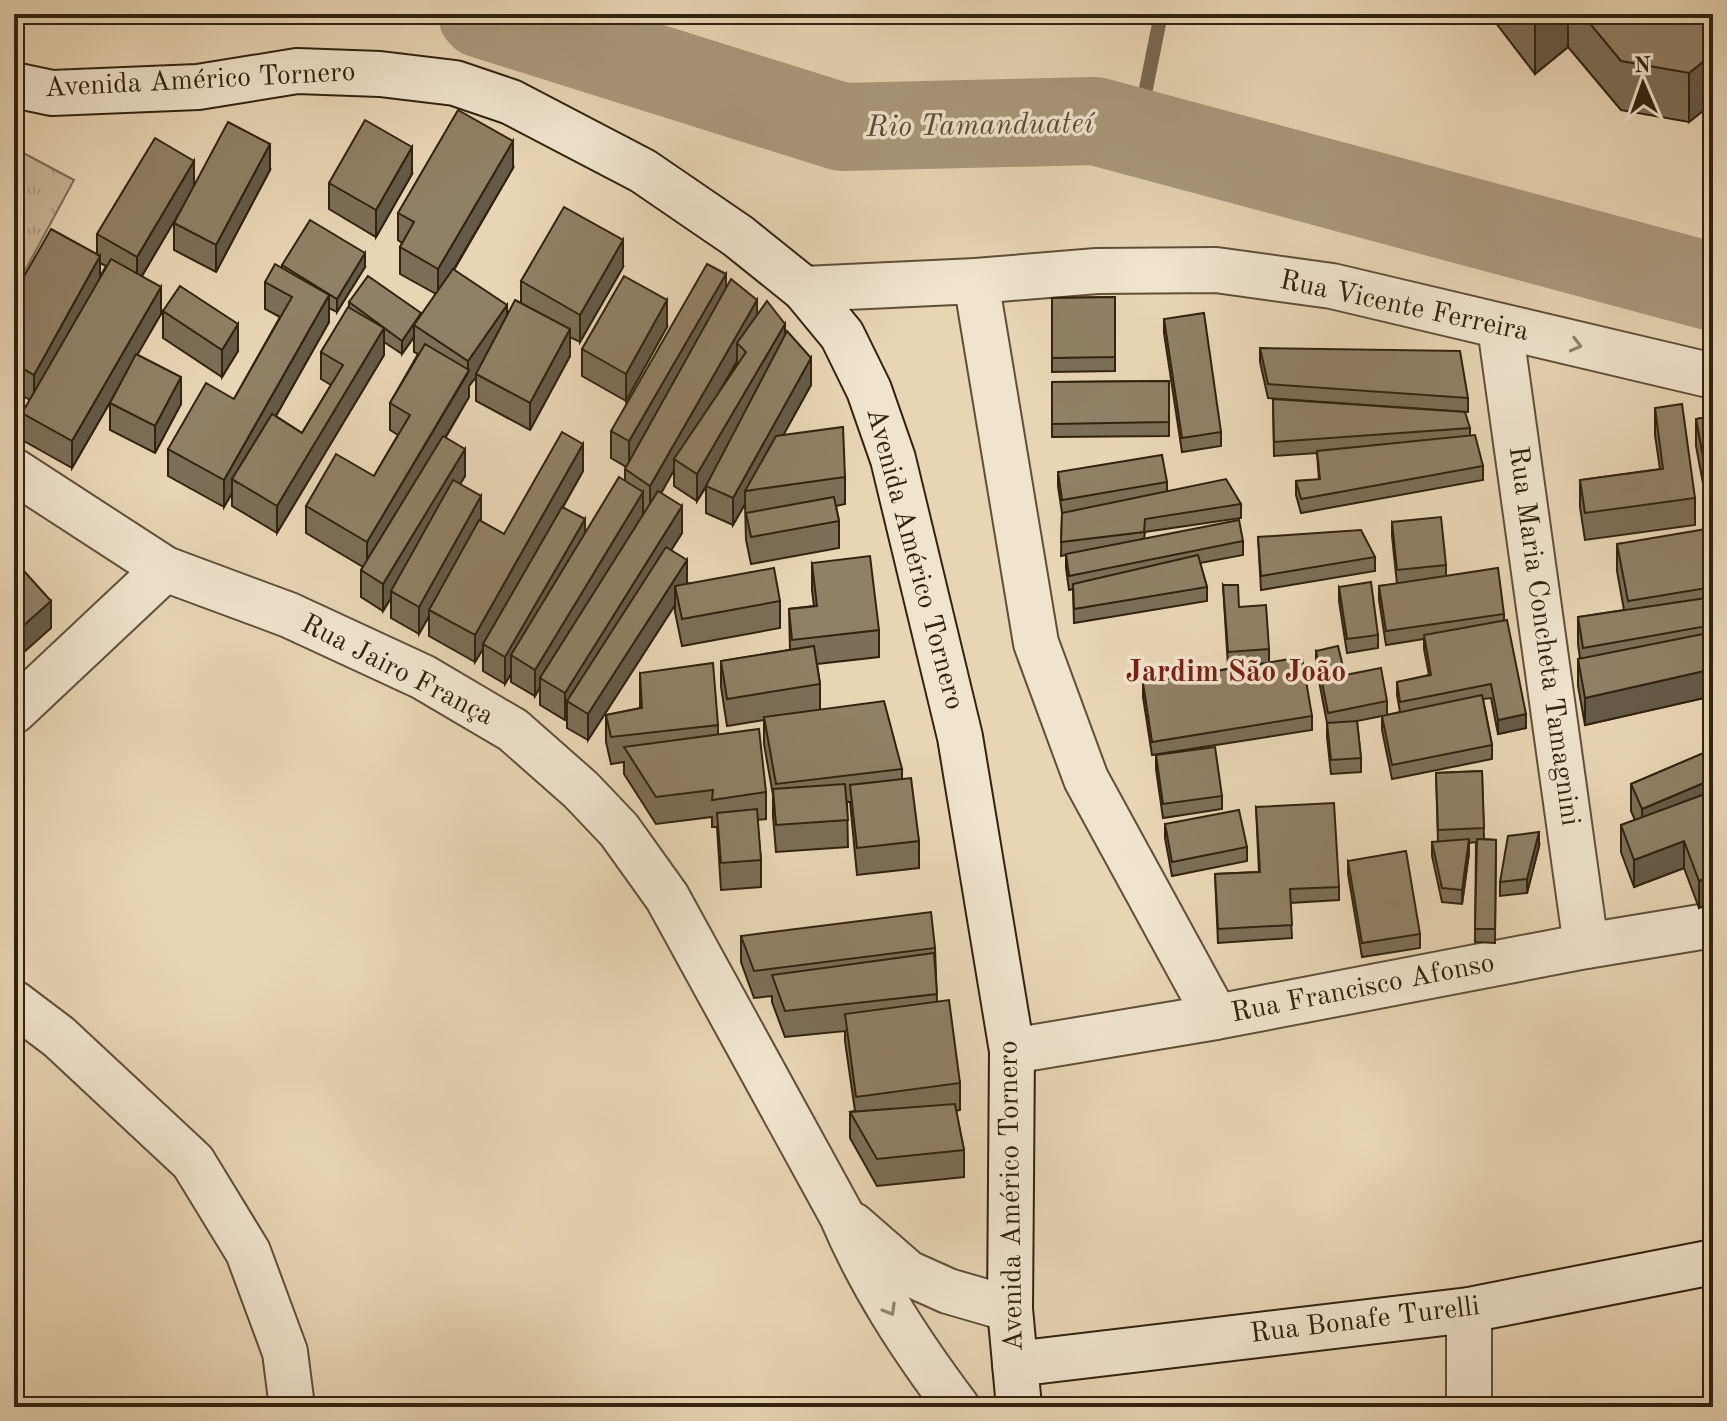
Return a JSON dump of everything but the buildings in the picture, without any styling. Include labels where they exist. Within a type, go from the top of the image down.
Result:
[{"type":"street","name":"Avenida Américo Tornero","points":[[14,85],[52,93],[198,87],[297,71],[380,74],[455,83],[511,102],[643,171],[738,236],[804,289],[842,335],[869,390],[893,459],[960,737],[1012,1051],[1010,1309],[1019,1407]]},
{"type":"street","name":"Rua Vicente Ferreira","points":[[804,289],[976,281],[1097,271],[1216,270],[1332,286],[1713,376]]},
{"type":"street","points":[[976,281],[1036,643],[1086,779],[1216,1017]]},
{"type":"street","name":"Rua Maria Concheta Tamagnini","points":[[1500,327],[1586,946]]},
{"type":"street","name":"Rua Jairo França","points":[[14,471],[165,569],[289,615],[423,677],[513,730],[581,790],[619,830],[667,897],[842,1216],[860,1260],[897,1322],[957,1407]]},
{"type":"street","points":[[14,711],[165,569]]},
{"type":"street","name":"Rua Francisco Afonso","points":[[1012,1051],[1216,1017],[1586,946],[1713,925]]},
{"type":"street","points":[[14,1003],[59,1037],[193,1162],[248,1252],[285,1352],[292,1407]]},
{"type":"street","name":"Rua Jairo França","points":[[842,1216],[908,1273],[948,1291],[1010,1309]]},
{"type":"street","name":"Rua Bonafe Turelli","points":[[1015,1364],[1469,1310],[1713,1262]]},
{"type":"street","points":[[1469,1310],[1469,1407]]},
{"type":"green space","points":[[14,148],[74,180],[14,291]]},
{"type":"waterway","name":"Rio Tamanduateí","points":[[482,14],[842,127],[1095,121],[1713,287]]},
{"type":"waterway","points":[[1137,133],[1161,14]]},
{"type":"district","name":"Jardim São João","points":[[1236,673]]}]
